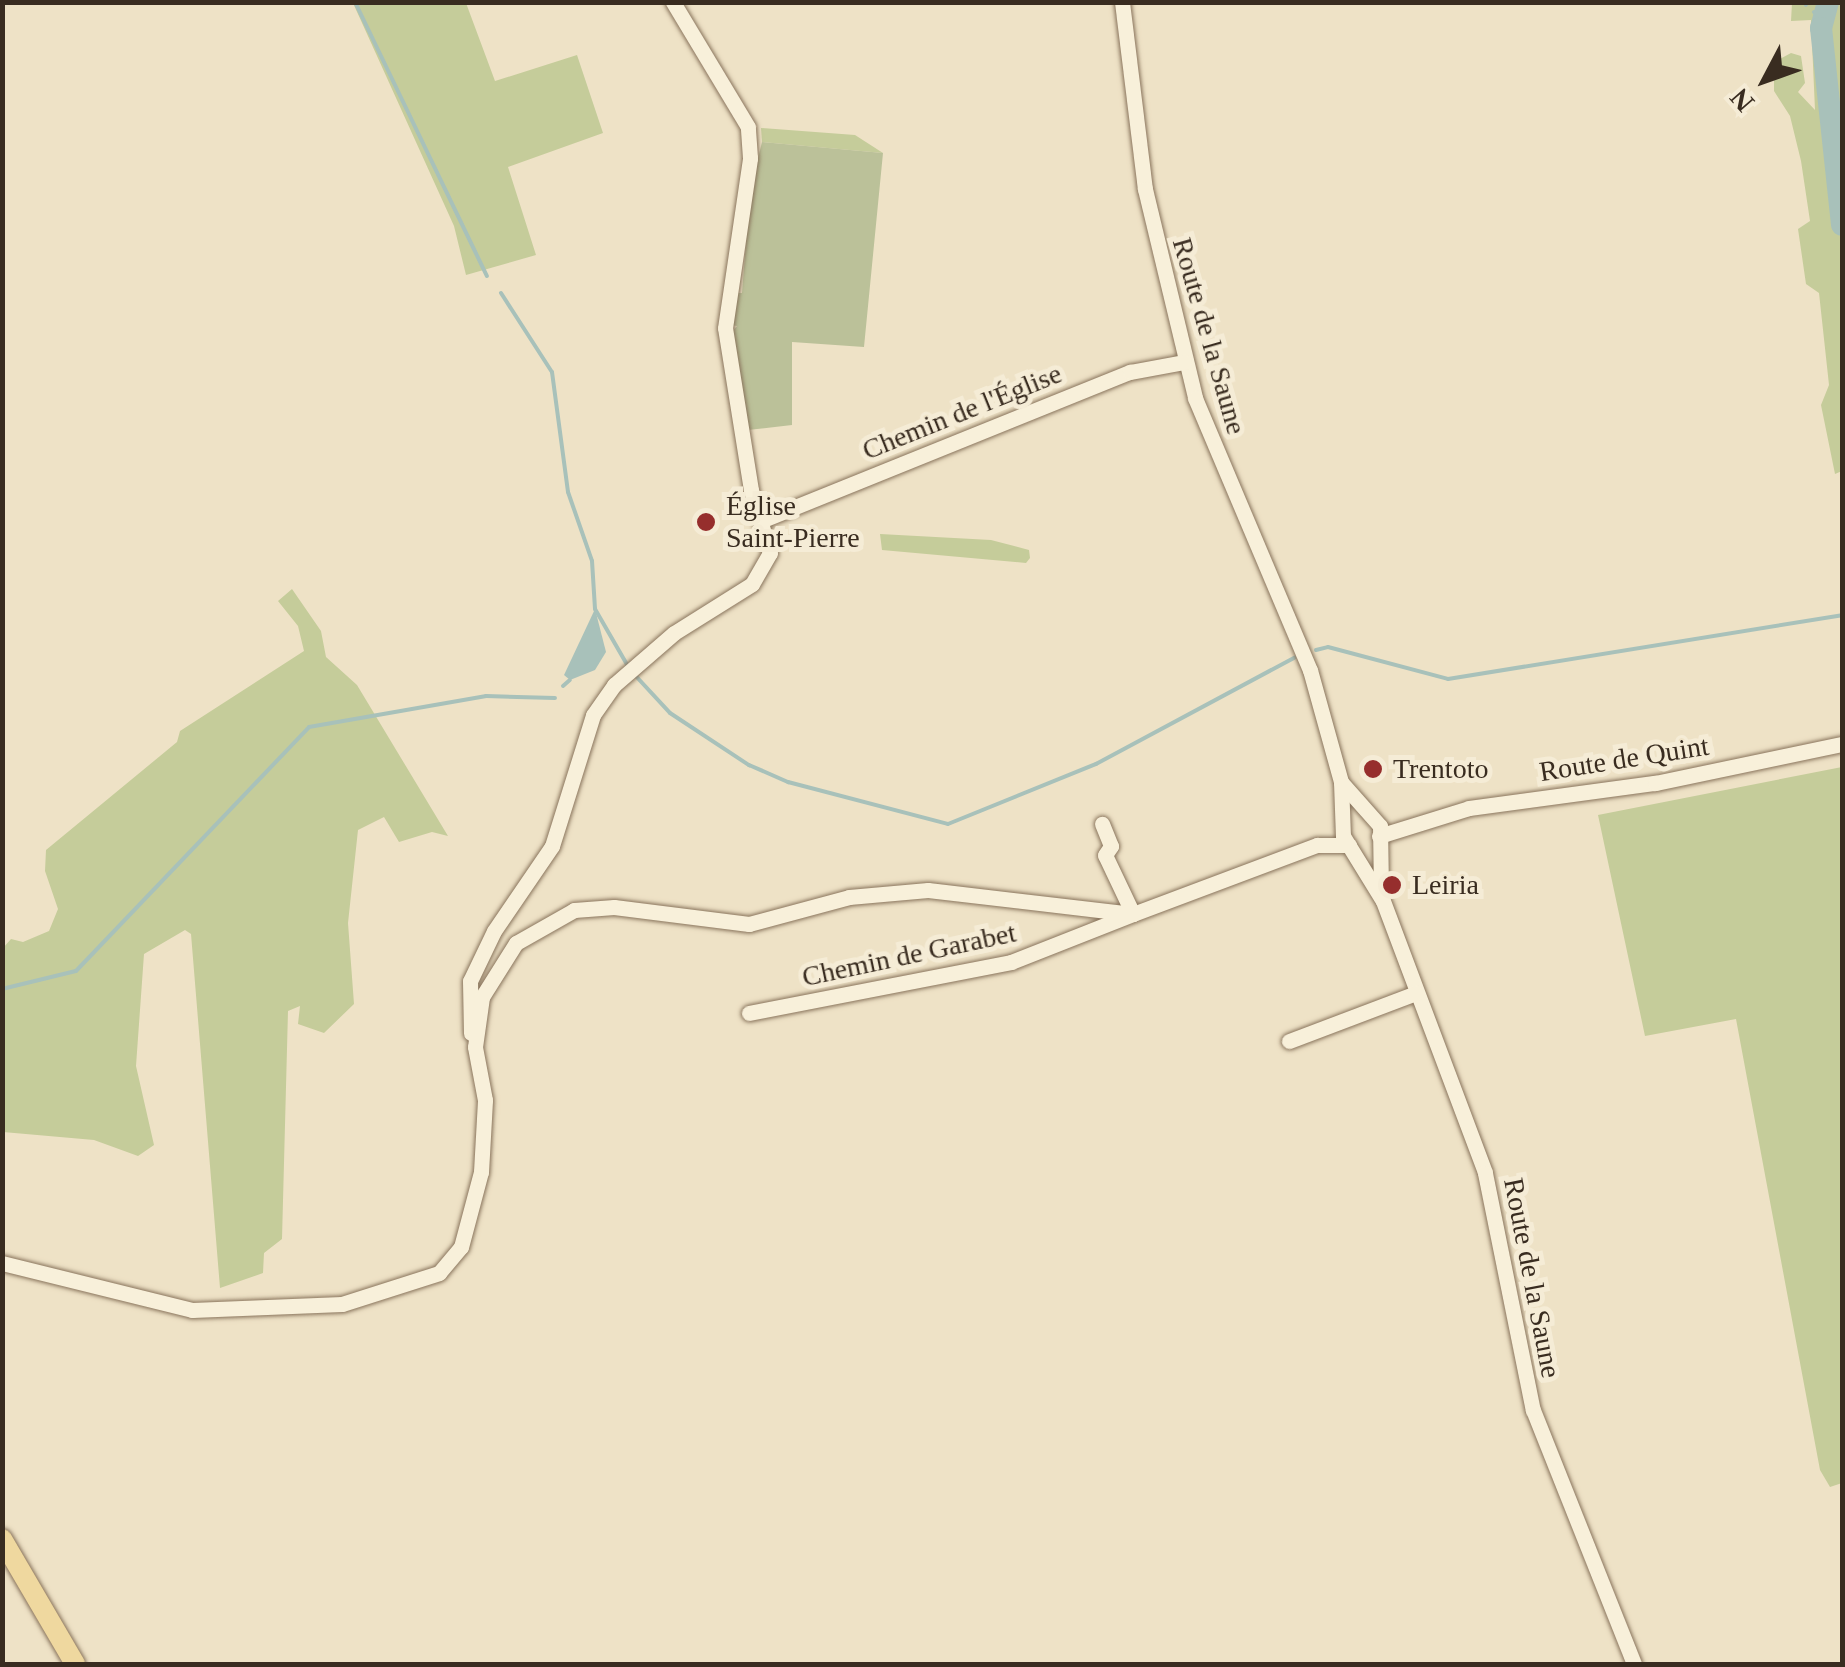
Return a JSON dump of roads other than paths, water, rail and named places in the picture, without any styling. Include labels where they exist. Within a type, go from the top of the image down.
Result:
[{"type":"main road","points":[[2,1539],[75,1664]]},
{"type":"street","points":[[475,1046],[466,1014],[470,981],[494,931],[559,832],[593,715],[638,663],[760,576],[770,553],[763,520],[750,490],[725,328],[750,158],[748,127],[673,2]]},
{"type":"street","name":"Route de la Saune","points":[[1122,2],[1145,189],[1184,362],[1215,452],[1298,634],[1341,782],[1344,824],[1351,846],[1383,901],[1489,1184],[1533,1410],[1634,1664]]},
{"type":"street","name":"Chemin de l'Église","points":[[763,520],[1130,372],[1184,362]]},
{"type":"street","name":"Route de Quint","points":[[1371,815],[1414,820],[1655,783],[1842,744]]},
{"type":"street","name":"Route de la Saune","points":[[1341,782],[1371,815],[1378,838],[1383,901]]},
{"type":"street","name":"Chemin de Garabet","points":[[749,1013],[1011,962],[1318,845],[1344,824],[1371,815]]},
{"type":"street","name":"Route de Quint","points":[[1351,846],[1414,820]]},
{"type":"street","points":[[1102,824],[1111,846],[1105,855],[1133,914]]},
{"type":"street","name":"Chemin de Garabet","points":[[1318,845],[1351,846]]},
{"type":"street","name":"Chemin de Garabet","points":[[2,1263],[192,1310],[316,1307],[429,1279],[455,1257],[476,1200],[486,1125],[475,1046],[482,997],[506,952],[574,910],[614,907],[750,924],[849,897],[928,890],[1133,914]]},
{"type":"street","points":[[1289,1042],[1416,993]]},
{"type":"water","points":[[595,609],[606,652],[595,670],[570,680],[564,675]]},
{"type":"waterway","points":[[355,2],[487,276]]},
{"type":"waterway","points":[[1828,2],[1821,28],[1842,225]]},
{"type":"waterway","points":[[1814,12],[1823,21]]},
{"type":"waterway","points":[[501,293],[552,372],[568,492],[592,561],[595,609],[629,668]]},
{"type":"waterway","points":[[1316,650],[1328,647],[1448,679],[1842,615]]},
{"type":"waterway","points":[[633,673],[670,713],[749,765],[788,782],[948,824],[1096,764],[1294,658]]},
{"type":"waterway","points":[[563,686],[570,680]]},
{"type":"waterway","points":[[2,989],[76,971],[309,727],[486,696],[555,698]]},
{"type":"place","name":"Église Saint-Pierre","points":[[706,522]]},
{"type":"place","name":"Trentoto","points":[[1373,769]]},
{"type":"place","name":"Leiria","points":[[1392,885]]}]
